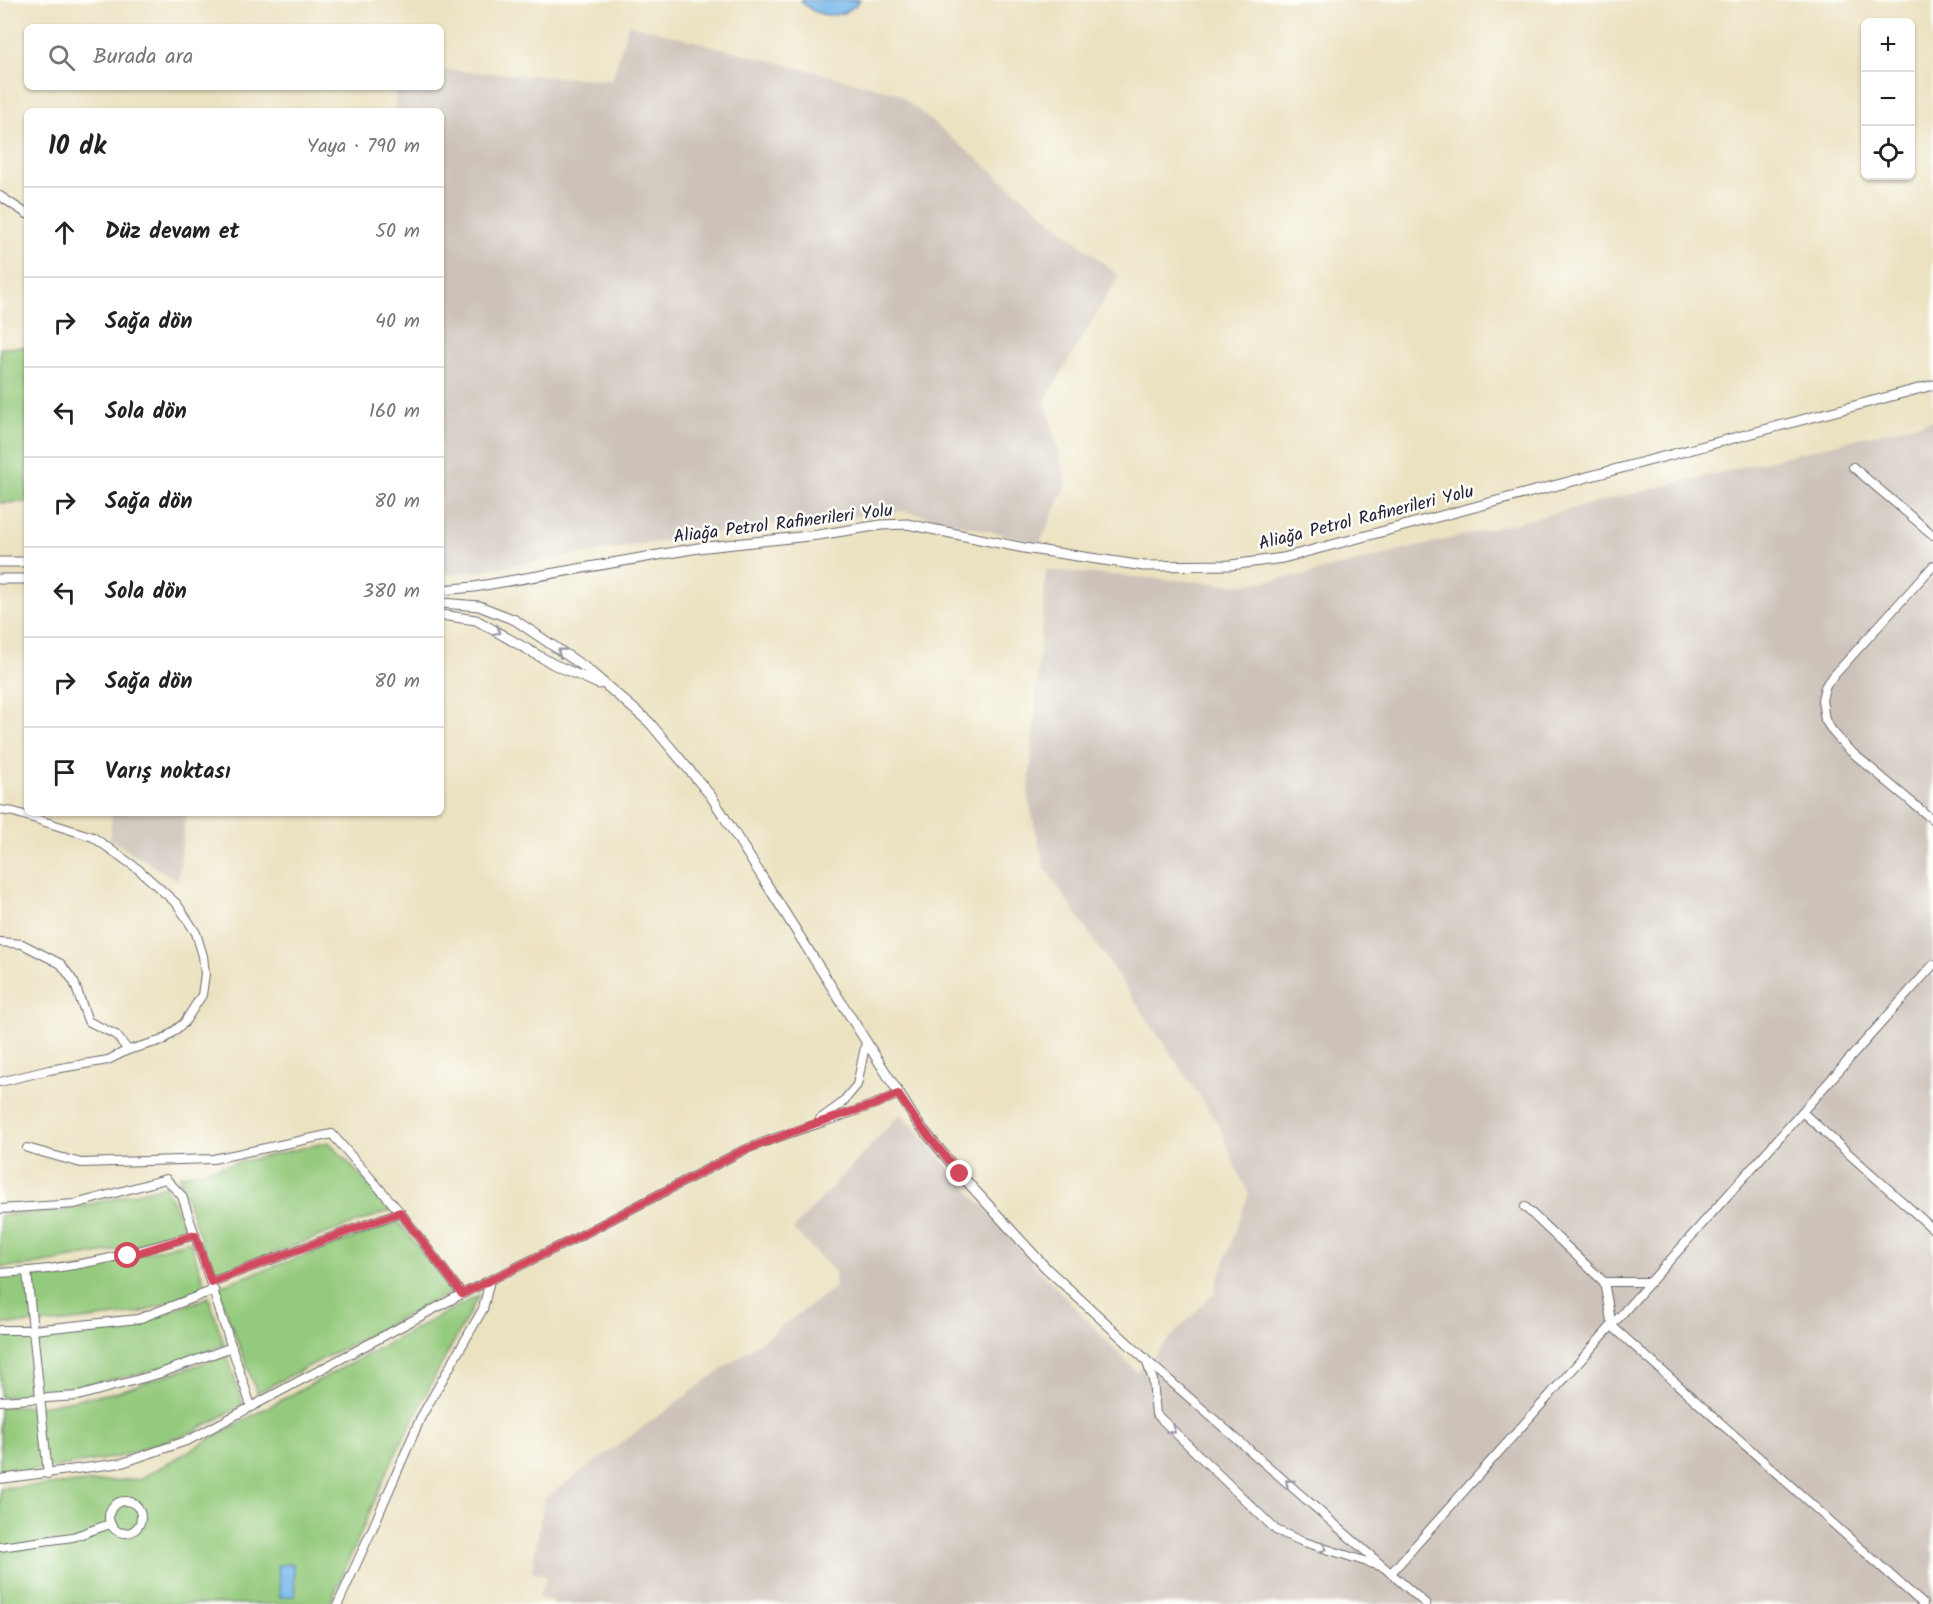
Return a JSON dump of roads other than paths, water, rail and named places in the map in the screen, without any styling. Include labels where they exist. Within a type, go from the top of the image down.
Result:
[{"type":"street","points":[[0,196],[24,212]]},
{"type":"street","name":"Aliağa Petrol Rafinerileri Yolu","points":[[444,590],[474,587],[698,548],[818,535],[881,525],[907,524],[1024,548],[1144,566],[1231,566],[1282,558],[1933,386]]},
{"type":"street","points":[[1853,467],[1933,535]]},
{"type":"street","points":[[0,562],[24,562]]},
{"type":"street","points":[[1933,566],[1828,682],[1821,700],[1825,720],[1840,740],[1933,820]]},
{"type":"street","points":[[0,579],[24,579]]},
{"type":"street","points":[[444,603],[479,606],[515,620],[586,668],[649,722],[711,796],[898,1094],[917,1122],[960,1174],[1046,1268],[1145,1359],[1426,1604]]},
{"type":"street","points":[[459,618],[460,604]]},
{"type":"street","points":[[444,616],[476,620],[553,664],[607,688]]},
{"type":"street","points":[[0,810],[24,815]]},
{"type":"street","points":[[0,1082],[49,1070],[108,1060],[128,1050],[163,1040],[184,1023],[202,995],[205,974],[203,956],[196,933],[177,904],[138,869],[93,837],[27,816]]},
{"type":"street","points":[[0,942],[22,944],[61,964],[74,982],[88,1021],[116,1035],[128,1050]]},
{"type":"street","points":[[1391,1573],[1933,965]]},
{"type":"street","points":[[814,1124],[841,1104],[857,1085],[866,1042]]},
{"type":"street","points":[[0,1479],[122,1463],[189,1440],[462,1294],[572,1240],[720,1161],[764,1142],[876,1104],[898,1094]]},
{"type":"street","points":[[1802,1112],[1933,1229]]},
{"type":"street","points":[[27,1148],[81,1163],[213,1159],[332,1134],[400,1212],[462,1294]]},
{"type":"street","points":[[0,1209],[75,1204],[166,1179],[182,1196],[251,1406]]},
{"type":"street","points":[[1525,1207],[1604,1282],[1612,1326],[1923,1604]]},
{"type":"street","points":[[0,1330],[33,1330],[138,1318],[212,1286],[400,1212]]},
{"type":"street","points":[[0,1273],[77,1266],[128,1256],[195,1235]]},
{"type":"street","points":[[27,1272],[48,1474]]},
{"type":"street","points":[[338,1604],[421,1417],[483,1309],[490,1280]]},
{"type":"street","points":[[1604,1282],[1651,1282]]},
{"type":"street","points":[[0,1401],[78,1396],[158,1374],[232,1347]]},
{"type":"street","points":[[1145,1359],[1153,1380],[1156,1414],[1276,1530],[1391,1573]]},
{"type":"street","points":[[120,1502],[130,1502],[139,1508],[142,1519],[133,1532],[123,1534],[117,1532],[110,1524],[111,1509],[120,1502]]},
{"type":"street","points":[[0,1547],[73,1537],[110,1524]]},
{"type":"water","points":[[801,0],[860,0],[854,7],[831,15],[822,14],[807,7]]},
{"type":"water","points":[[293,1564],[295,1596],[280,1597],[278,1565]]}]
